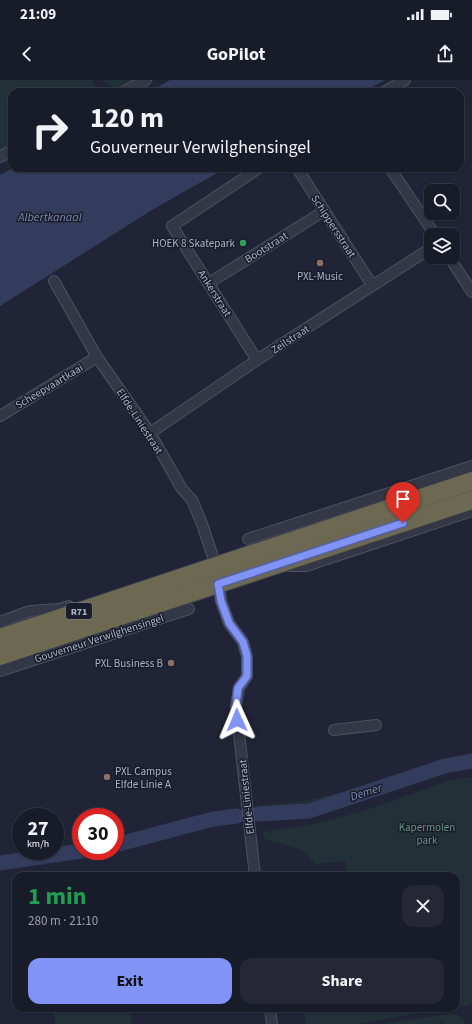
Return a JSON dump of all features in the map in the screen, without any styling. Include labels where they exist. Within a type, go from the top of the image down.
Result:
[{"type":"highway","name":"R71","points":[[0,638],[472,481]]},
{"type":"highway","name":"Gouverneur Verwilghensingel","points":[[3,665],[20,649],[472,500]]},
{"type":"highway","points":[[216,566],[218,584]]},
{"type":"street","points":[[131,88],[146,80]]},
{"type":"street","points":[[391,88],[405,80]]},
{"type":"street","name":"Ankerstraat","points":[[253,172],[172,226],[257,360]]},
{"type":"street","name":"Schippersstraat","points":[[300,172],[372,285]]},
{"type":"street","points":[[393,172],[430,228]]},
{"type":"street","name":"Bootstraat","points":[[209,283],[324,211]]},
{"type":"street","name":"Zeilstraat","points":[[150,433],[257,360],[424,252]]},
{"type":"street","points":[[454,264],[472,292]]},
{"type":"street","name":"Elfde-Liniestraat","points":[[54,281],[97,357],[150,433],[182,489],[192,500],[216,566]]},
{"type":"street","name":"Scheepvaartkaai","points":[[0,416],[97,357]]},
{"type":"street","points":[[248,540],[472,466]]},
{"type":"street","name":"Gouverneur Verwilghensingel","points":[[272,566],[306,566],[472,511]]},
{"type":"street","points":[[291,541],[316,518]]},
{"type":"street","points":[[0,622],[30,611],[60,609],[145,582],[159,584]]},
{"type":"street","name":"Elfde-Liniestraat","points":[[218,584],[221,601],[229,623],[243,642],[247,656],[247,676],[238,688],[236,706],[255,872]]},
{"type":"street","name":"Gouverneur Verwilghensingel","points":[[3,665],[189,609]]},
{"type":"street","points":[[334,730],[376,725]]},
{"type":"street","points":[[270,1012],[272,1024]]},
{"type":"green space","points":[[0,80],[94,80],[92,82],[95,88],[8,88],[8,147],[0,152]]},
{"type":"green space","points":[[104,80],[140,80],[126,87],[117,88],[108,84]]},
{"type":"green space","points":[[472,754],[440,761],[419,770],[342,796],[285,807],[258,809],[258,806],[320,798],[348,791],[435,762]]},
{"type":"green space","name":"Kapermolen park","points":[[472,777],[472,1002],[470,1005],[460,1006],[460,872],[347,872],[345,861],[316,864],[302,850],[265,839],[263,836],[263,832],[318,823],[360,812],[451,780]]},
{"type":"green space","points":[[130,1012],[132,1024],[55,1024],[54,1013]]},
{"type":"green space","points":[[304,1012],[426,1012],[358,1024],[306,1024]]},
{"type":"green space","points":[[447,1014],[457,1014],[465,1020],[464,1024],[445,1024],[443,1021],[438,1024],[381,1024]]},
{"type":"water","points":[[170,80],[385,80],[370,88],[156,88]]},
{"type":"water","name":"Albertkanaal","points":[[8,171],[8,172],[219,172],[152,210],[0,306],[0,175]]},
{"type":"waterway","name":"Demer","points":[[258,814],[309,811],[445,766],[472,761]]},
{"type":"waterway","name":"Demer","points":[[124,843],[213,819],[237,816]]},
{"type":"waterway","name":"Demer","points":[[0,863],[72,852]]},
{"type":"place","name":"HOEK 8 Skatepark","points":[[243,243]]},
{"type":"place","name":"PXL-Music","points":[[320,263]]},
{"type":"place","name":"PXL Business B","points":[[171,663]]},
{"type":"place","name":"PXL Campus Elfde Linie A","points":[[107,777]]},
{"type":"route","points":[[237,720],[236,706],[238,688],[247,676],[247,656],[243,642],[229,623],[221,601],[218,584],[403,523]]}]
